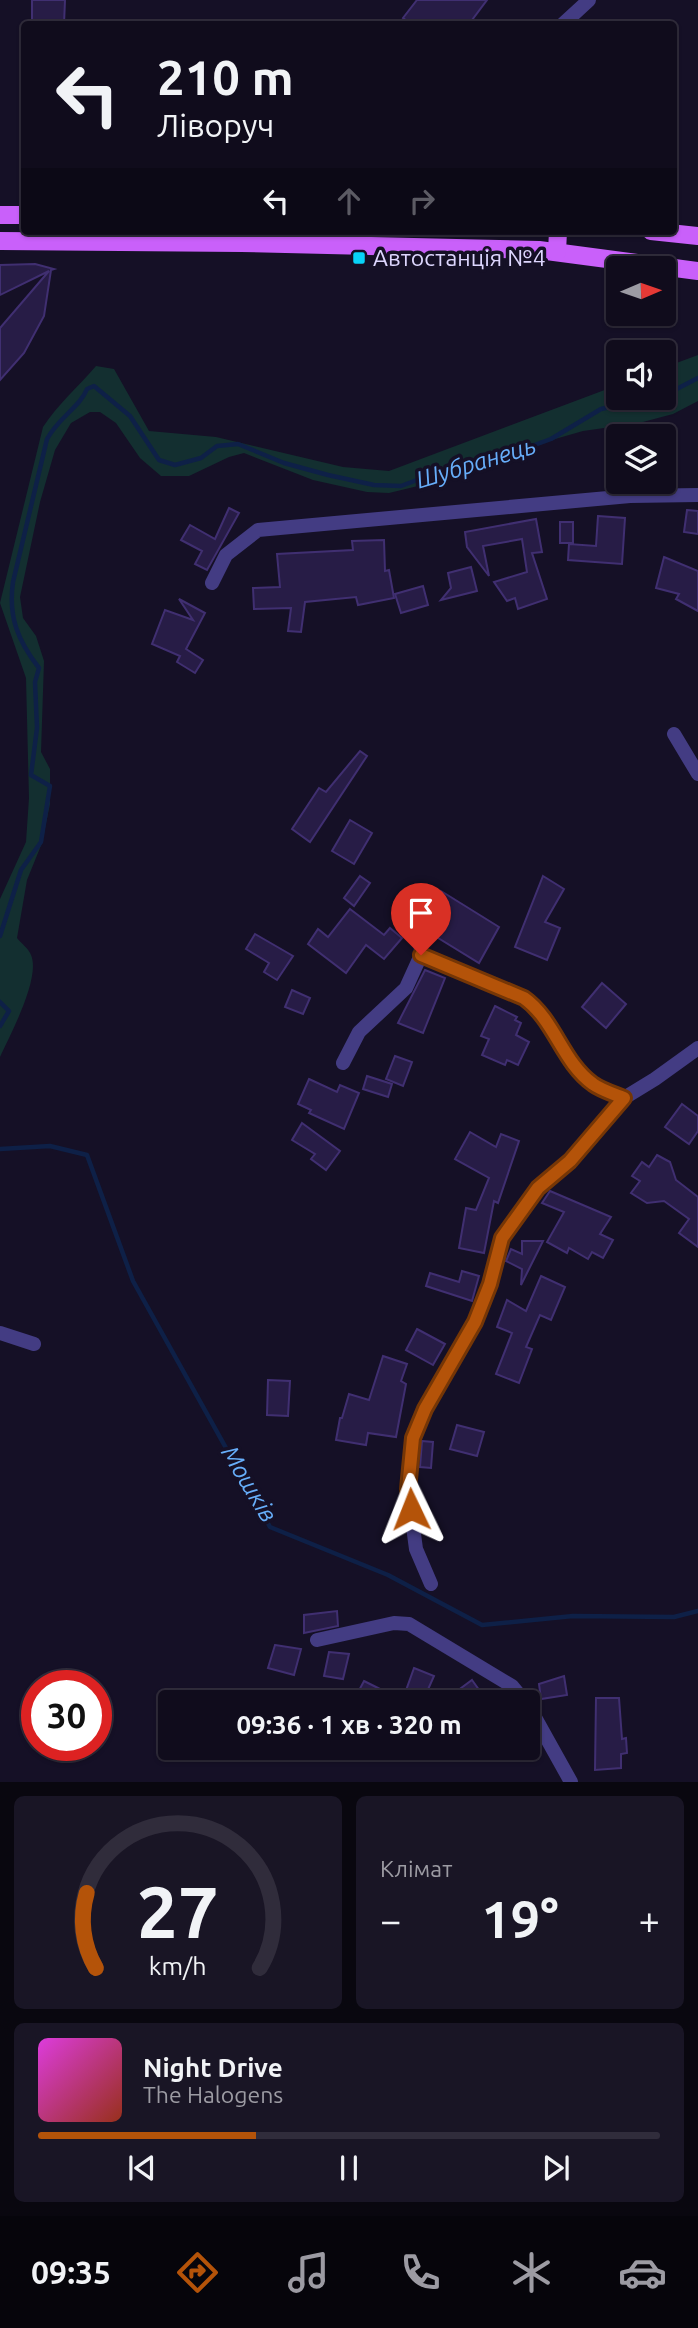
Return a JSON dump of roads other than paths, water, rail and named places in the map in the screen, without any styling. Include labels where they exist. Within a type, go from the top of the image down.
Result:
[{"type":"main road","points":[[0,215],[21,215]]},
{"type":"main road","points":[[677,234],[698,236]]},
{"type":"main road","points":[[557,251],[558,235]]},
{"type":"main road","points":[[0,241],[241,243],[557,251],[698,271]]},
{"type":"street","points":[[566,21],[589,0]]},
{"type":"street","points":[[212,583],[226,555],[258,530],[630,496],[698,495]]},
{"type":"street","points":[[674,734],[698,774]]},
{"type":"street","points":[[343,1063],[359,1032],[406,989],[421,955],[419,902]]},
{"type":"street","points":[[421,955],[524,998],[537,1008],[570,1058],[593,1084],[624,1098]]},
{"type":"street","points":[[431,1584],[416,1549],[410,1501],[413,1438],[425,1409],[475,1322],[490,1284],[502,1238],[538,1188],[570,1161],[624,1098],[698,1048]]},
{"type":"street","points":[[0,1333],[34,1344]]},
{"type":"street","points":[[317,1640],[394,1623],[409,1625],[515,1690]]},
{"type":"street","points":[[540,1728],[571,1782]]},
{"type":"waterway","name":"Шубранець","points":[[676,389],[698,378]]},
{"type":"waterway","name":"Шубранець","points":[[0,936],[21,870],[41,842],[50,786],[31,775],[37,728],[35,682],[39,668],[25,648],[16,628],[12,606],[13,582],[47,439],[87,389],[94,386],[130,416],[159,460],[175,465],[201,458],[217,446],[238,444],[284,463],[328,475],[374,485],[401,486],[436,473],[477,466],[551,439],[606,408]]},
{"type":"waterway","name":"Шубранець","points":[[0,1002],[9,1011],[0,1026]]},
{"type":"waterway","name":"Мошків","points":[[0,1149],[50,1146],[87,1155],[133,1281],[270,1527],[388,1575],[482,1625],[573,1616],[674,1617],[698,1611]]},
{"type":"place","name":"Автостанція №4","points":[[359,258]]}]
